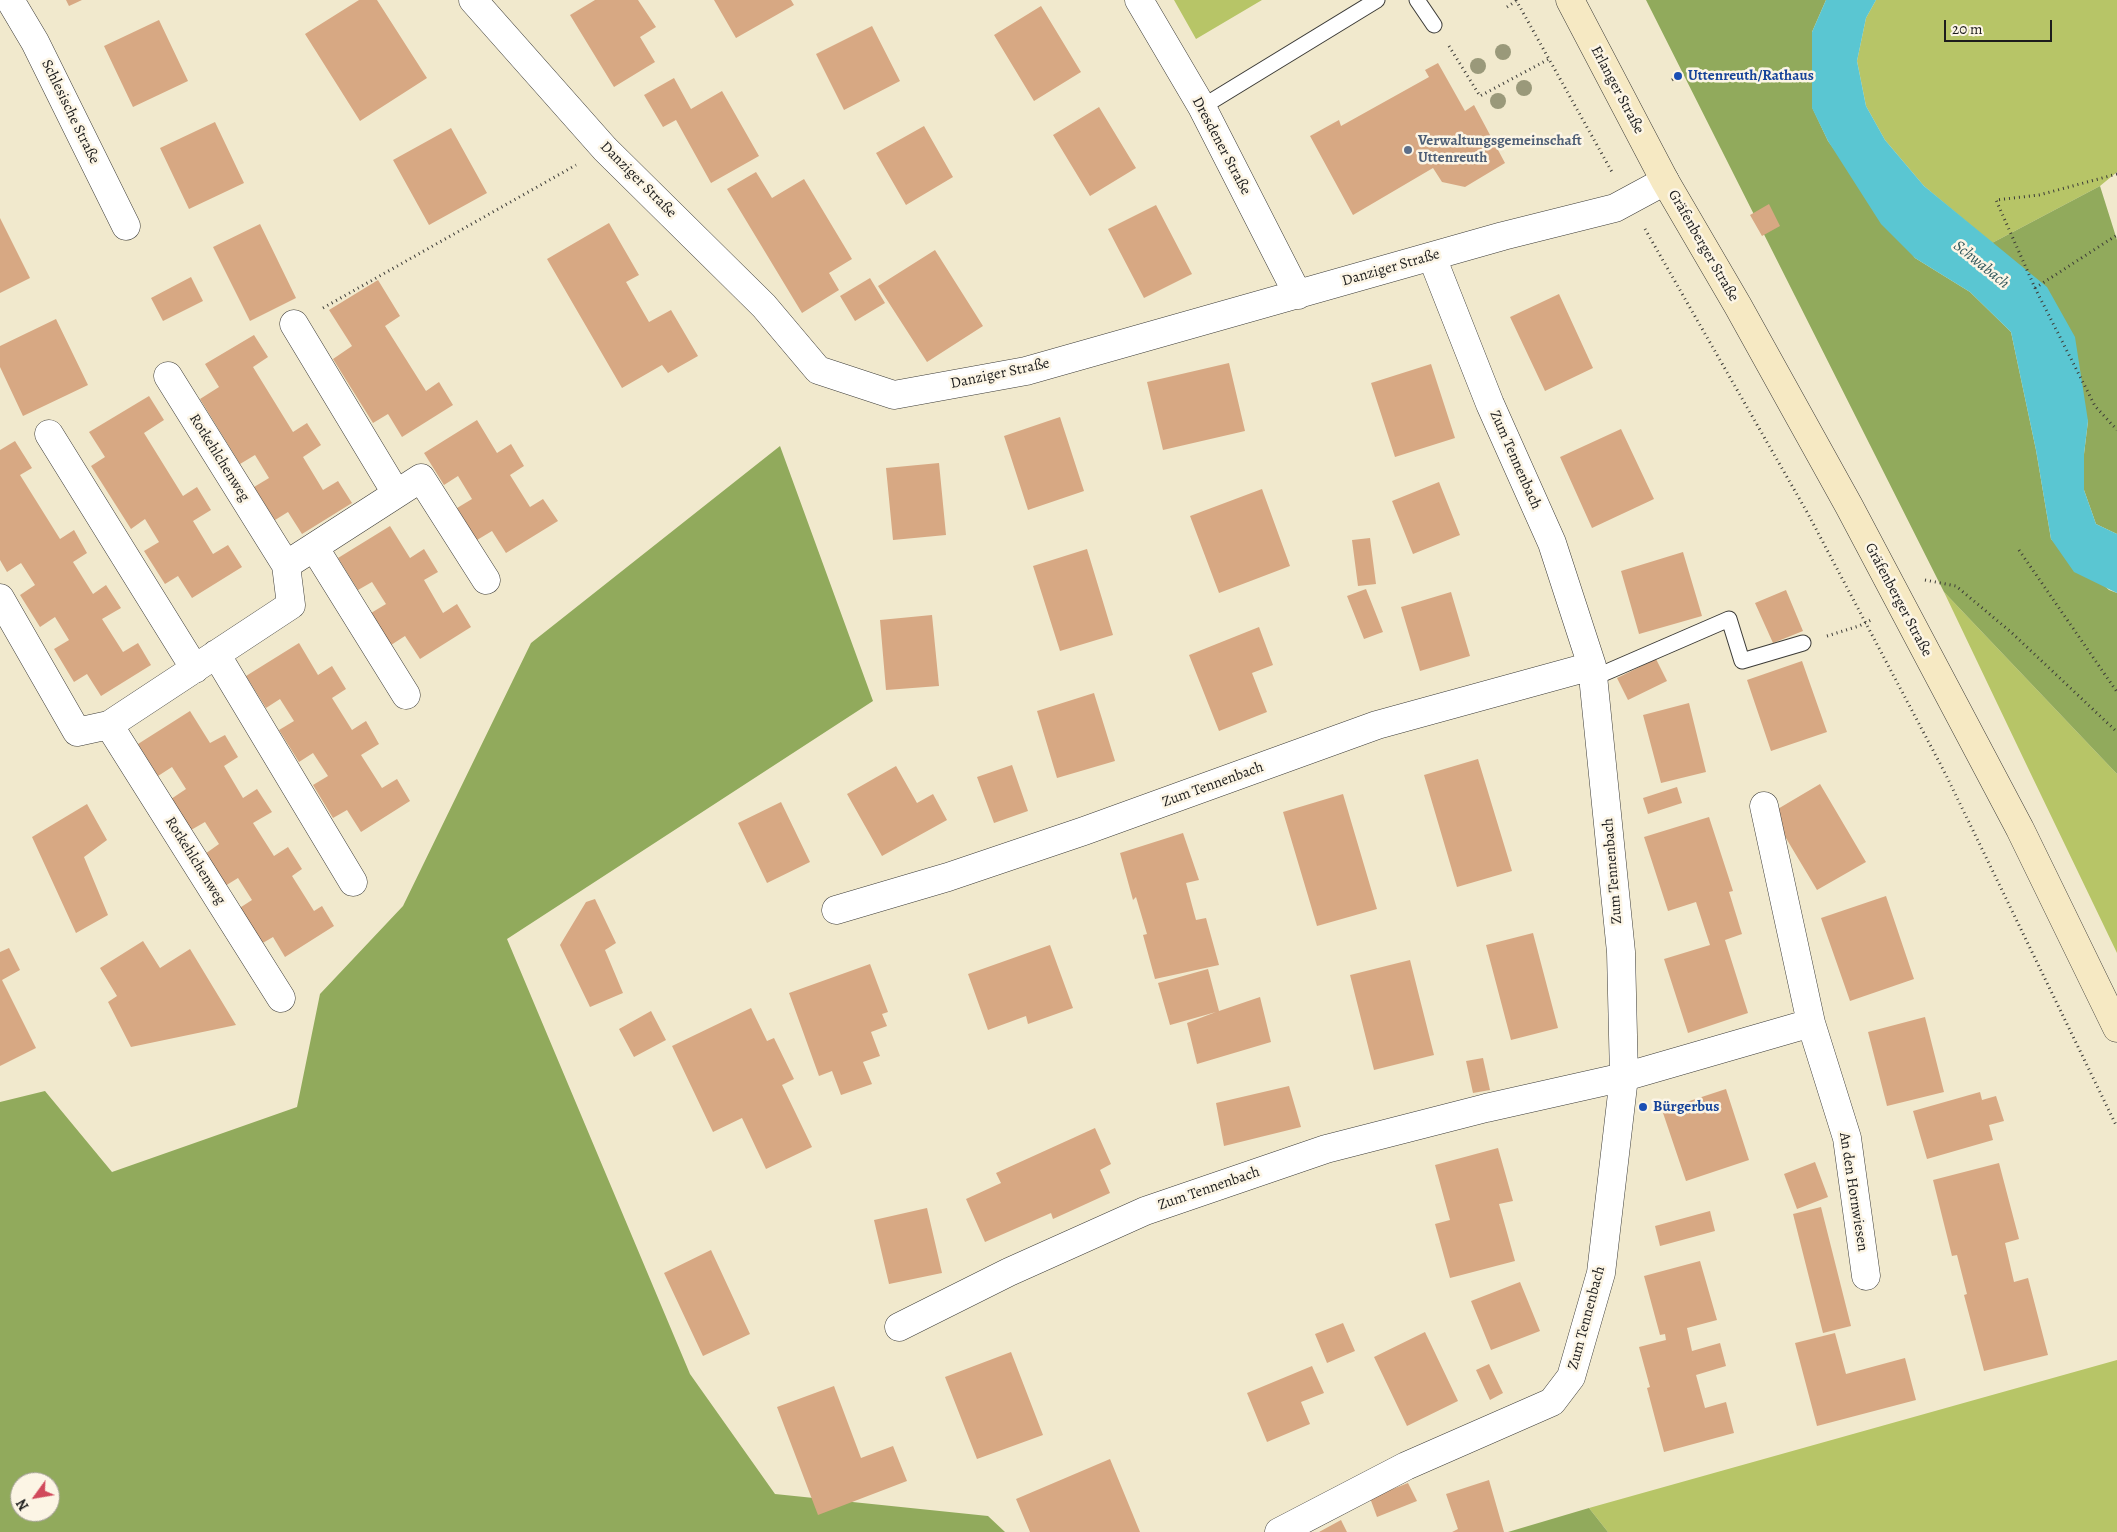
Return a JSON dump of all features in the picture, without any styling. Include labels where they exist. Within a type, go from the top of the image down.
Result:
[{"type":"main road","name":"Erlanger Straße","points":[[1570,0],[1665,181]]},
{"type":"main road","name":"Gräfenberger Straße","points":[[1665,181],[1743,315],[1849,506],[2020,829],[2117,1028]]},
{"type":"street","name":"Schlesische Straße","points":[[10,0],[35,42],[126,226]]},
{"type":"street","name":"Danziger Straße","points":[[473,0],[605,149],[764,306],[818,370],[894,395],[1026,371],[1432,257],[1615,208],[1665,181]]},
{"type":"street","name":"Dresdener Straße","points":[[1139,0],[1202,107],[1298,295]]},
{"type":"street","name":"Zum Tennenbach","points":[[1279,1532],[1406,1466],[1552,1402],[1571,1377],[1601,1273],[1624,1077],[1621,952],[1593,672],[1552,544],[1490,404],[1432,257]]},
{"type":"street","points":[[294,324],[396,493]]},
{"type":"street","name":"Rotkehlchenweg","points":[[0,598],[77,732],[108,725],[291,605],[286,565],[168,376]]},
{"type":"street","points":[[49,434],[205,661],[353,882]]},
{"type":"street","points":[[286,565],[421,478],[486,580]]},
{"type":"street","points":[[314,547],[406,695]]},
{"type":"street","name":"Zum Tennenbach","points":[[836,910],[948,877],[1075,834],[1377,725],[1593,672]]},
{"type":"street","name":"Rotkehlchenweg","points":[[108,725],[280,998]]},
{"type":"street","name":"An den Hornwiesen","points":[[1764,806],[1811,1023],[1847,1138],[1866,1276]]},
{"type":"street","points":[[1624,1077],[1811,1023]]},
{"type":"street","name":"Zum Tennenbach","points":[[898,1327],[1009,1272],[1145,1211],[1326,1149],[1486,1108],[1624,1077]]},
{"type":"lane","points":[[1202,107],[1377,0]]},
{"type":"lane","points":[[1417,0],[1434,26]]},
{"type":"lane","points":[[1593,672],[1730,619],[1742,661],[1803,643]]},
{"type":"path","points":[[1507,7],[1516,1],[1807,512],[1945,773],[2117,1127]]},
{"type":"path","points":[[1434,26],[1452,49],[1480,96],[1549,59]]},
{"type":"path","points":[[1672,80],[1678,76]]},
{"type":"path","points":[[294,324],[605,149]]},
{"type":"path","points":[[2117,174],[2039,196],[1996,200],[2035,288],[2095,406],[2117,430]]},
{"type":"path","points":[[2035,288],[2117,235]]},
{"type":"path","points":[[2019,550],[2117,692]]},
{"type":"path","points":[[1919,578],[1956,586],[2012,633],[2117,732]]},
{"type":"path","points":[[1803,643],[1865,622],[1901,606]]},
{"type":"green space","points":[[1174,0],[1262,0],[1196,39]]},
{"type":"green space","points":[[1646,0],[1826,0],[1812,32],[1812,107],[1828,141],[1915,258],[1970,292],[2011,332],[2036,450],[2051,539],[2109,590],[2117,593],[2117,774],[1944,592]]},
{"type":"green space","points":[[1876,0],[2117,0],[2117,172],[2100,186],[1992,243],[1924,186],[1885,140],[1866,106],[1857,61],[1866,18]]},
{"type":"green space","points":[[2100,186],[2117,240],[2117,534],[2096,524],[2084,490],[2084,454],[2088,421],[1992,243]]},
{"type":"green space","points":[[780,446],[873,701],[507,939],[690,1374],[775,1494],[988,1516],[1005,1532],[0,1532],[0,1102],[45,1091],[112,1172],[297,1107],[320,994],[403,906],[531,643]]},
{"type":"green space","points":[[1944,592],[2117,774],[2117,953],[2028,768]]},
{"type":"green space","points":[[2117,1360],[2117,1532],[1608,1532],[1589,1508]]},
{"type":"green space","points":[[1589,1508],[1608,1532],[1508,1532]]},
{"type":"water","name":"Schwabach","points":[[1826,0],[1876,0],[1866,18],[1857,61],[1866,106],[1885,140],[1924,186],[2047,287],[2075,337],[2088,421],[2084,454],[2084,490],[2096,524],[2117,534],[2117,593],[2074,572],[2051,539],[2036,450],[2011,332],[1970,292],[1915,258],[1881,224],[1828,141],[1812,108],[1812,32]]},
{"type":"building","points":[[66,0],[82,0],[69,6]]},
{"type":"building","points":[[359,0],[377,0],[427,78],[360,121],[305,34]]},
{"type":"building","points":[[595,0],[638,0],[656,27],[640,37],[655,62],[614,87],[570,15]]},
{"type":"building","points":[[714,0],[791,0],[794,5],[736,38]]},
{"type":"building","points":[[1041,6],[1081,72],[1034,101],[994,35]]},
{"type":"building","points":[[159,20],[188,81],[133,107],[104,46]]},
{"type":"building","points":[[872,26],[900,81],[844,110],[816,54]]},
{"type":"building","name":"Verwaltungsgemeinschaft Uttenreuth","points":[[1438,63],[1465,111],[1474,105],[1505,163],[1465,187],[1442,182],[1433,168],[1353,215],[1310,136],[1339,120],[1341,126],[1429,77],[1425,70]]},
{"type":"building","points":[[674,78],[691,109],[722,91],[759,156],[711,183],[676,120],[663,127],[644,95]]},
{"type":"building","points":[[1099,107],[1136,168],[1090,196],[1053,135]]},
{"type":"building","points":[[215,122],[244,183],[189,209],[160,148]]},
{"type":"building","points":[[924,126],[953,177],[906,205],[876,153]]},
{"type":"building","points":[[451,128],[487,193],[429,225],[393,160]]},
{"type":"building","points":[[756,172],[772,198],[804,179],[852,259],[829,273],[839,290],[802,313],[727,189]]},
{"type":"building","points":[[1769,204],[1780,226],[1762,236],[1750,215]]},
{"type":"building","points":[[1156,205],[1192,274],[1144,298],[1108,229]]},
{"type":"building","points":[[0,218],[30,278],[0,293]]},
{"type":"building","points":[[609,223],[639,275],[626,282],[649,322],[671,310],[698,356],[668,373],[662,365],[622,388],[547,259]]},
{"type":"building","points":[[260,224],[296,298],[250,321],[213,247]]},
{"type":"building","points":[[935,250],[983,326],[927,362],[878,286]]},
{"type":"building","points":[[191,277],[203,301],[163,321],[151,298]]},
{"type":"building","points":[[870,278],[885,303],[855,321],[840,296]]},
{"type":"building","points":[[378,280],[400,316],[385,326],[426,391],[439,382],[453,405],[402,437],[388,414],[373,423],[333,359],[352,346],[329,310]]},
{"type":"building","points":[[1559,294],[1593,368],[1545,391],[1510,317]]},
{"type":"building","points":[[56,319],[88,385],[23,416],[0,367],[0,346]]},
{"type":"building","points":[[254,335],[268,357],[253,367],[293,432],[307,423],[321,445],[303,457],[323,490],[338,481],[352,503],[302,534],[288,512],[275,520],[254,487],[269,478],[255,455],[240,464],[200,399],[219,387],[205,364]]},
{"type":"building","points":[[1229,363],[1245,431],[1163,450],[1147,382]]},
{"type":"building","points":[[1431,364],[1455,438],[1395,457],[1371,383]]},
{"type":"building","points":[[149,396],[164,420],[144,433],[183,496],[197,487],[211,510],[193,521],[213,554],[228,545],[242,567],[192,598],[178,576],[165,584],[144,551],[159,542],[145,519],[131,529],[91,466],[105,457],[89,432]]},
{"type":"building","points":[[1060,417],[1084,491],[1028,510],[1004,436]]},
{"type":"building","points":[[477,420],[497,453],[511,444],[524,466],[510,475],[530,507],[543,499],[558,521],[506,553],[492,531],[477,540],[457,508],[472,499],[458,476],[444,485],[424,453]]},
{"type":"building","points":[[1621,429],[1654,499],[1592,528],[1560,457]]},
{"type":"building","points":[[15,441],[32,468],[20,475],[60,539],[74,530],[87,553],[73,562],[93,594],[106,585],[121,608],[102,619],[123,652],[138,643],[151,665],[101,696],[87,674],[74,682],[54,649],[69,640],[55,617],[40,627],[20,595],[35,585],[21,563],[7,572],[0,560],[0,450]]},
{"type":"building","points":[[939,463],[946,535],[893,540],[886,468]]},
{"type":"building","points":[[1439,482],[1460,535],[1413,554],[1392,501]]},
{"type":"building","points":[[1262,489],[1290,566],[1219,593],[1190,516]]},
{"type":"building","points":[[390,526],[410,558],[424,549],[438,572],[424,580],[443,613],[457,604],[471,627],[420,659],[405,636],[391,645],[371,613],[386,604],[372,582],[358,590],[338,558]]},
{"type":"building","points":[[1370,538],[1376,584],[1358,586],[1352,540]]},
{"type":"building","points":[[1087,549],[1113,635],[1060,651],[1033,566]]},
{"type":"building","points":[[1683,552],[1702,616],[1639,634],[1621,571]]},
{"type":"building","points":[[1366,589],[1383,632],[1364,639],[1347,596]]},
{"type":"building","points":[[1786,590],[1803,631],[1773,643],[1755,603]]},
{"type":"building","points":[[1451,592],[1470,656],[1420,671],[1401,607]]},
{"type":"building","points":[[932,615],[939,686],[886,690],[880,620]]},
{"type":"building","points":[[1259,627],[1273,665],[1252,673],[1267,712],[1219,731],[1189,655]]},
{"type":"building","points":[[299,643],[318,675],[332,666],[346,689],[332,698],[352,730],[366,721],[379,744],[361,755],[382,788],[397,779],[410,801],[361,832],[347,810],[333,818],[313,785],[328,776],[313,753],[299,762],[279,730],[294,721],[280,699],[266,708],[246,676]]},
{"type":"building","points":[[1656,659],[1667,681],[1628,700],[1617,678]]},
{"type":"building","points":[[1802,661],[1827,732],[1771,751],[1747,680]]},
{"type":"building","points":[[1094,693],[1115,761],[1057,778],[1037,711]]},
{"type":"building","points":[[1689,703],[1706,772],[1661,783],[1643,715]]},
{"type":"building","points":[[190,711],[210,743],[225,735],[238,757],[224,766],[243,798],[257,789],[272,812],[253,823],[274,856],[288,847],[302,869],[292,876],[314,911],[322,906],[334,926],[285,957],[273,937],[261,944],[238,909],[252,900],[238,878],[225,886],[205,854],[219,844],[205,822],[191,830],[171,799],[186,789],[172,767],[158,776],[138,744]]},
{"type":"building","points":[[1478,759],[1512,871],[1457,887],[1424,775]]},
{"type":"building","points":[[1012,765],[1028,811],[994,823],[977,777]]},
{"type":"building","points":[[896,766],[917,803],[933,794],[947,820],[882,856],[847,794]]},
{"type":"building","points":[[1820,784],[1866,862],[1817,890],[1771,813]]},
{"type":"building","points":[[1677,787],[1682,803],[1648,814],[1643,798]]},
{"type":"building","points":[[1343,794],[1377,909],[1317,926],[1283,812]]},
{"type":"building","points":[[781,802],[810,862],[767,883],[738,823]]},
{"type":"building","points":[[87,804],[107,840],[84,857],[108,915],[76,933],[32,837]]},
{"type":"building","points":[[1709,817],[1733,891],[1729,892],[1742,934],[1725,940],[1748,1013],[1688,1033],[1664,959],[1710,945],[1696,902],[1668,911],[1644,837]]},
{"type":"building","points":[[1183,833],[1199,880],[1186,883],[1196,920],[1206,918],[1219,965],[1155,979],[1143,935],[1147,934],[1136,897],[1133,900],[1120,853]]},
{"type":"building","points":[[1886,896],[1914,979],[1850,1001],[1821,918]]},
{"type":"building","points":[[595,899],[616,943],[605,950],[623,993],[590,1007],[560,945],[586,902]]},
{"type":"building","points":[[1533,933],[1558,1028],[1511,1040],[1486,945]]},
{"type":"building","points":[[143,941],[160,968],[190,949],[236,1025],[131,1047],[108,1002],[117,996],[100,968]]},
{"type":"building","points":[[1050,945],[1073,1008],[1028,1024],[1026,1016],[988,1030],[968,974]]},
{"type":"building","points":[[9,948],[20,970],[2,980],[36,1048],[0,1066],[0,952]]},
{"type":"building","points":[[1410,960],[1434,1055],[1374,1070],[1350,975]]},
{"type":"building","points":[[870,964],[888,1012],[882,1014],[887,1026],[871,1032],[880,1056],[863,1062],[872,1084],[841,1095],[832,1071],[819,1076],[789,993]]},
{"type":"building","points":[[1208,969],[1219,1011],[1260,997],[1271,1042],[1197,1064],[1187,1023],[1216,1012],[1170,1025],[1158,983]]},
{"type":"building","points":[[751,1008],[767,1041],[774,1038],[794,1079],[782,1085],[812,1147],[766,1169],[742,1118],[713,1132],[672,1046]]},
{"type":"building","points":[[651,1011],[666,1040],[634,1057],[619,1029]]},
{"type":"building","points":[[1925,1017],[1944,1092],[1887,1106],[1868,1032]]},
{"type":"building","points":[[1483,1058],[1490,1090],[1473,1093],[1466,1061]]},
{"type":"building","points":[[1289,1086],[1301,1127],[1224,1146],[1216,1103]]},
{"type":"building","points":[[1726,1089],[1749,1160],[1686,1181],[1662,1110]]},
{"type":"building","points":[[1980,1092],[1982,1100],[1996,1096],[2004,1121],[1989,1125],[1993,1140],[1927,1159],[1913,1111]]},
{"type":"building","points":[[1095,1128],[1111,1164],[1100,1170],[1110,1193],[1053,1219],[1051,1213],[985,1242],[966,1199],[1001,1183],[996,1173]]},
{"type":"building","points":[[1498,1148],[1513,1201],[1499,1204],[1515,1261],[1450,1278],[1435,1224],[1450,1220],[1435,1165]]},
{"type":"building","points":[[1815,1162],[1828,1197],[1797,1209],[1784,1174]]},
{"type":"building","points":[[1999,1163],[2019,1239],[2005,1243],[2014,1282],[2028,1278],[2048,1355],[1984,1371],[1964,1295],[1967,1294],[1957,1255],[1952,1256],[1933,1180]]},
{"type":"building","points":[[1821,1207],[1851,1326],[1823,1333],[1793,1214]]},
{"type":"building","points":[[927,1208],[942,1273],[889,1284],[874,1220]]},
{"type":"building","points":[[1710,1211],[1715,1231],[1660,1246],[1655,1226]]},
{"type":"building","points":[[711,1250],[750,1334],[703,1356],[664,1273]]},
{"type":"building","points":[[1700,1261],[1717,1320],[1687,1328],[1692,1351],[1720,1343],[1726,1366],[1696,1375],[1705,1408],[1726,1402],[1734,1433],[1664,1452],[1647,1388],[1650,1387],[1639,1347],[1666,1340],[1665,1334],[1660,1335],[1644,1276]]},
{"type":"building","points":[[1520,1282],[1540,1331],[1491,1350],[1471,1301]]},
{"type":"building","points":[[1343,1323],[1355,1351],[1327,1363],[1315,1334]]},
{"type":"building","points":[[1425,1332],[1458,1401],[1407,1426],[1374,1357]]},
{"type":"building","points":[[1835,1333],[1846,1374],[1905,1358],[1916,1400],[1817,1426],[1795,1343]]},
{"type":"building","points":[[1011,1352],[1043,1435],[977,1459],[945,1377]]},
{"type":"building","points":[[1489,1364],[1503,1393],[1490,1400],[1476,1370]]},
{"type":"building","points":[[1312,1366],[1324,1393],[1301,1402],[1310,1424],[1267,1442],[1247,1393]]},
{"type":"building","points":[[834,1386],[861,1458],[893,1446],[907,1481],[818,1515],[777,1407]]},
{"type":"building","points":[[1110,1459],[1140,1532],[1030,1532],[1016,1499]]},
{"type":"building","points":[[1489,1480],[1504,1532],[1452,1532],[1458,1529],[1446,1494]]},
{"type":"building","points":[[1408,1483],[1417,1501],[1377,1517],[1370,1498]]},
{"type":"building","points":[[1341,1520],[1347,1532],[1319,1532]]},
{"type":"place","name":"Uttenreuth/Rathaus","points":[[1678,76]]},
{"type":"place","name":"Verwaltungsgemeinschaft Uttenreuth","points":[[1408,150]]},
{"type":"place","name":"Bürgerbus","points":[[1643,1107]]}]
